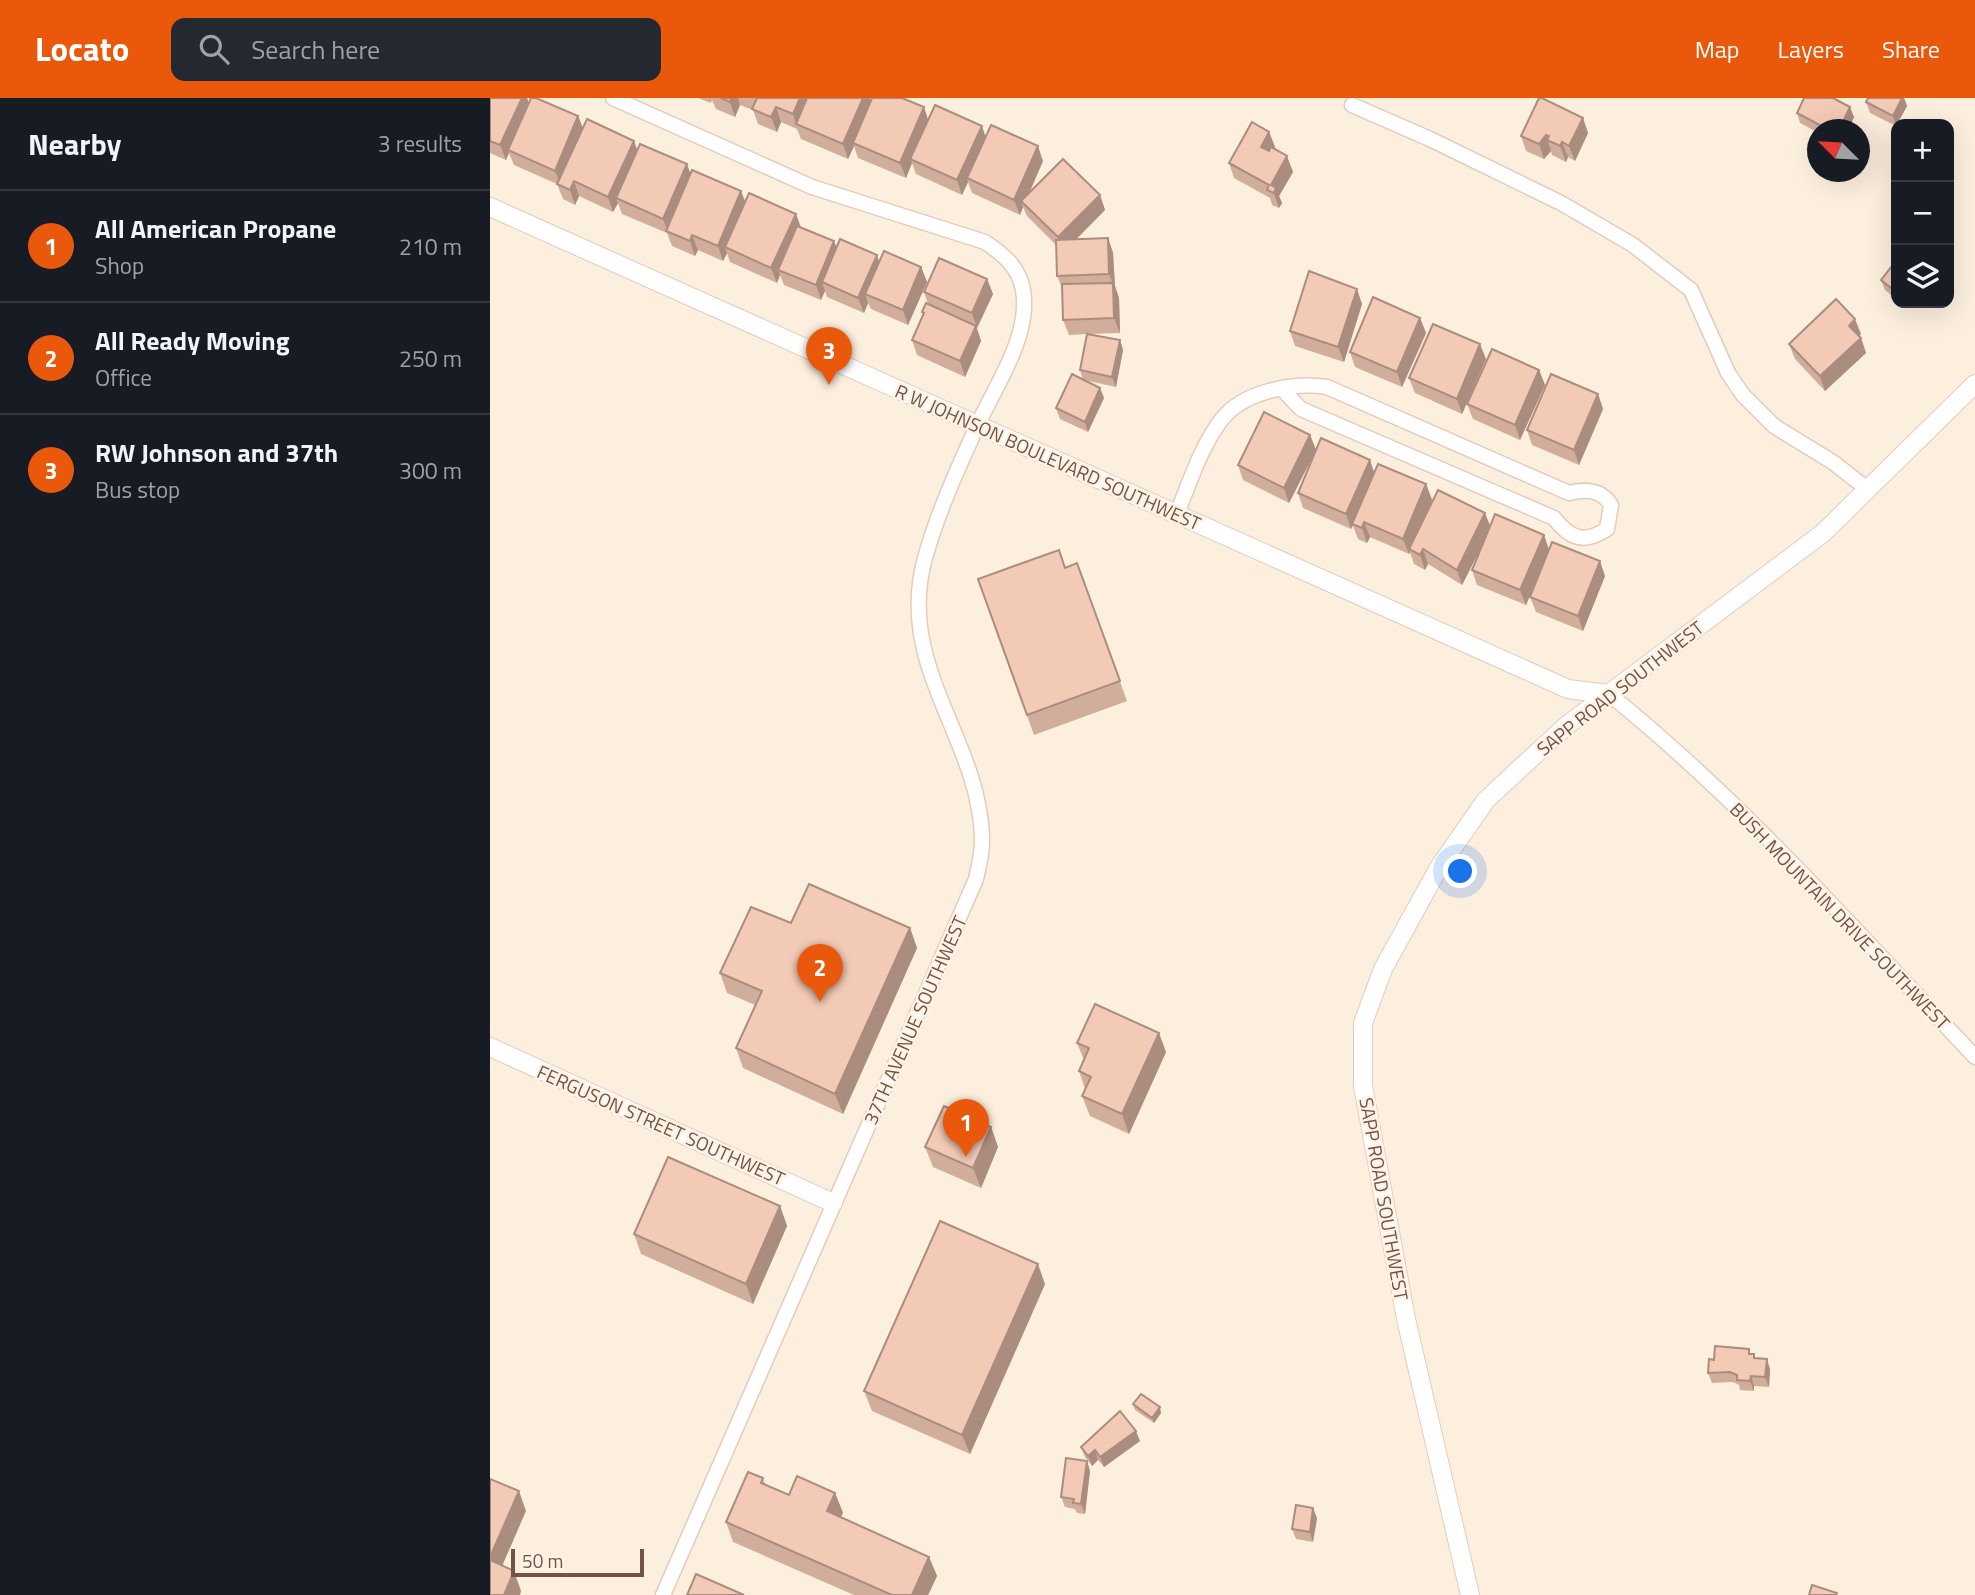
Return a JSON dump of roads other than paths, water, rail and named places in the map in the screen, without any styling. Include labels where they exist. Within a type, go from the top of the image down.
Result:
[{"type":"street","name":"37TH AVENUE SOUTHWEST","points":[[612,98],[812,187],[985,242],[1005,256],[1023,291],[1022,322],[925,558],[916,603],[929,670],[978,804],[981,856],[969,900],[833,1203],[764,1369],[663,1595]]},
{"type":"street","points":[[1352,105],[1430,139],[1537,192],[1633,245],[1692,290],[1728,373],[1743,395],[1774,426],[1834,463],[1867,489]]},
{"type":"street","name":"R W JOHNSON BOULEVARD SOUTHWEST","points":[[490,207],[1567,689],[1609,694]]},
{"type":"street","points":[[1177,513],[1223,418],[1249,400],[1282,389],[1309,384],[1327,387],[1569,493],[1583,489],[1597,493],[1611,505],[1607,529],[1591,538],[1579,539],[1568,533],[1554,518],[1301,409],[1282,389]]},
{"type":"street","name":"SAPP ROAD SOUTHWEST","points":[[1470,1595],[1406,1319],[1363,1086],[1363,1023],[1382,969],[1438,869],[1486,800],[1566,726],[1823,533],[1975,384]]},
{"type":"street","name":"BUSH MOUNTAIN DRIVE SOUTHWEST","points":[[1609,694],[1677,749],[1802,870],[1975,1057]]},
{"type":"street","name":"FERGUSON STREET SOUTHWEST","points":[[490,1047],[833,1203]]},
{"type":"place","name":"RW Johnson and 37th","points":[[829,385]]},
{"type":"place","name":"All Ready Moving","points":[[820,1002]]},
{"type":"place","name":"All American Propane","points":[[966,1157]]}]
